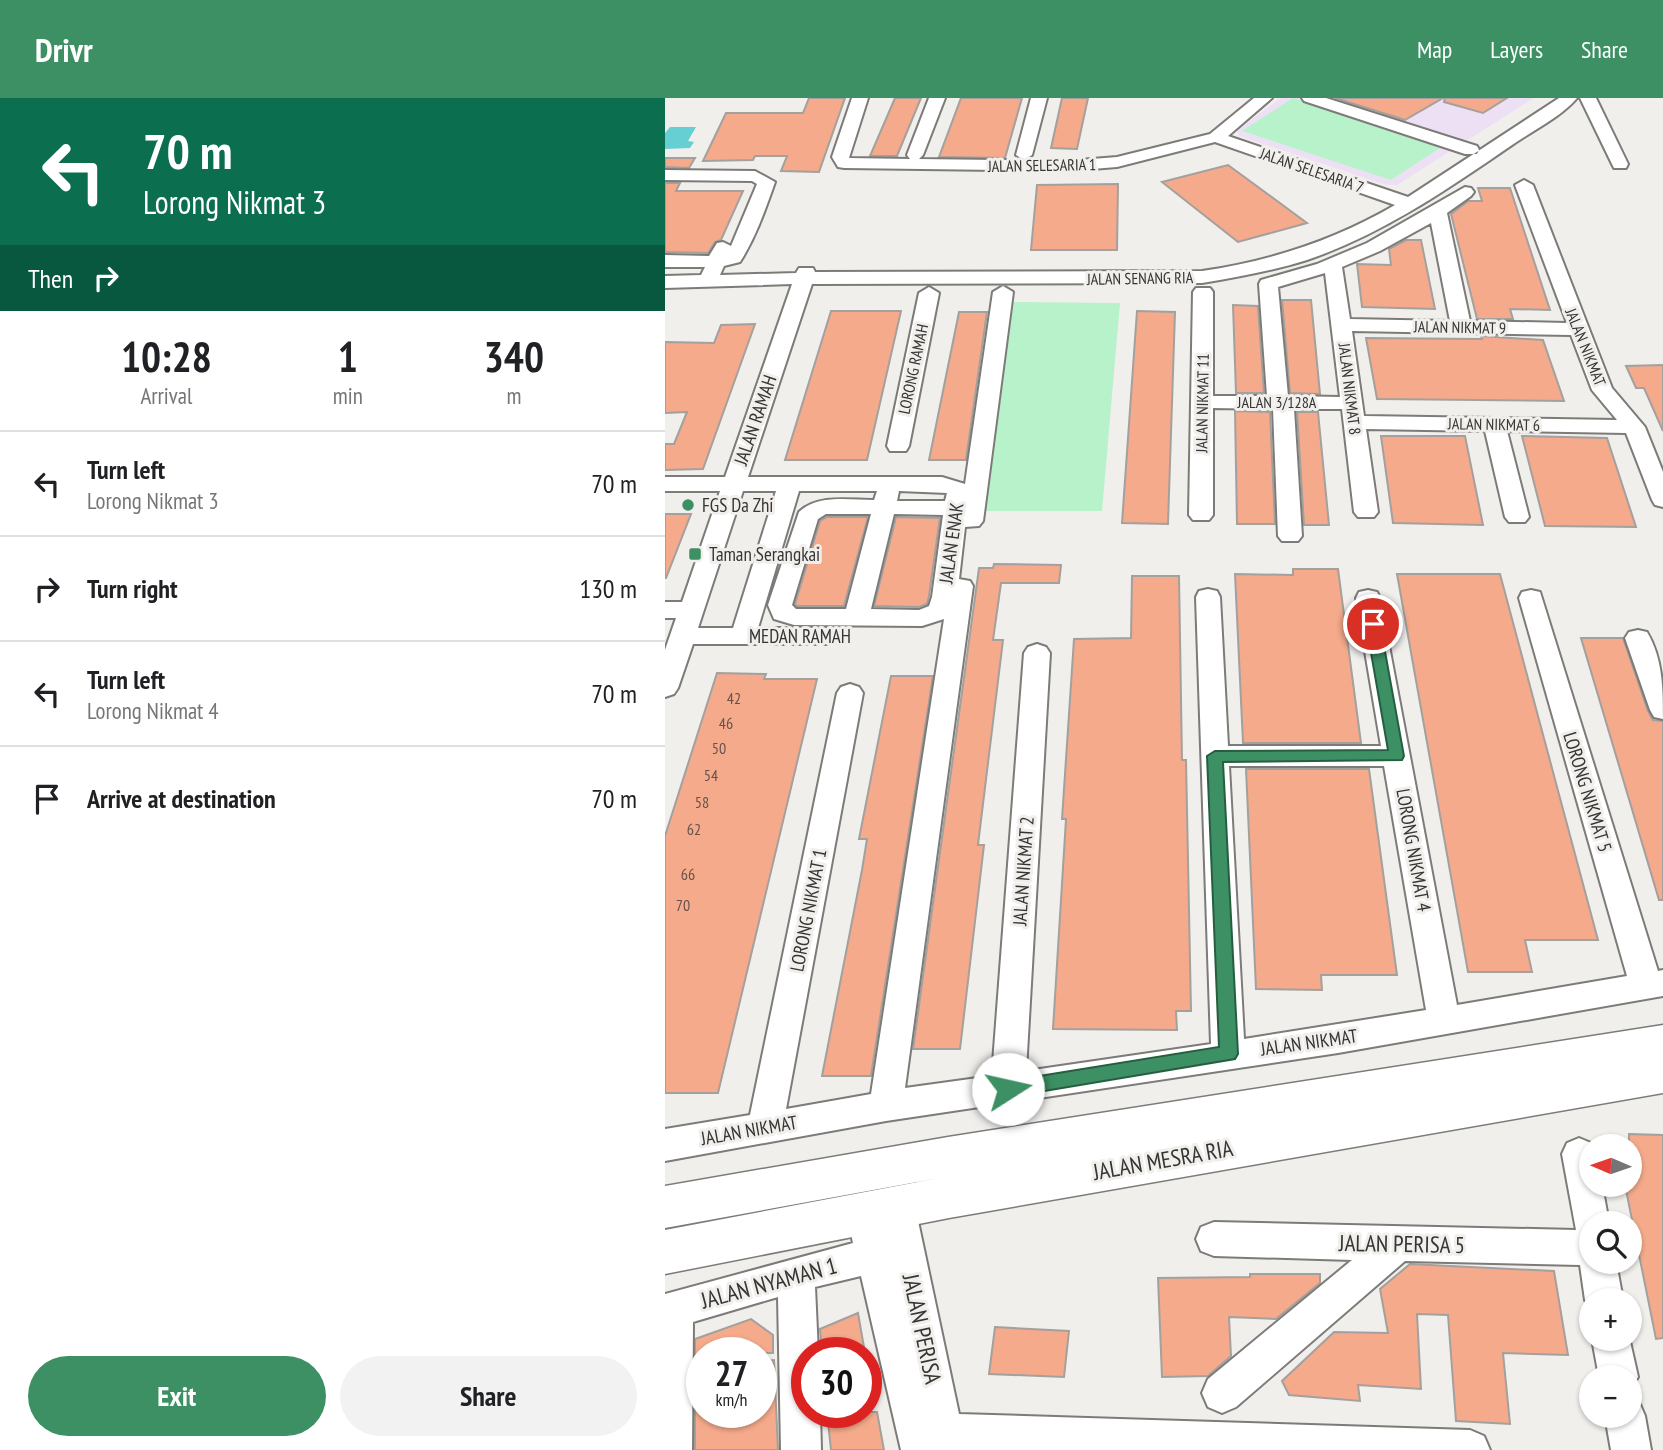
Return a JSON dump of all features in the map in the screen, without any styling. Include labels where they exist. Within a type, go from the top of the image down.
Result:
[{"type":"main road","name":"JALAN MESRA RIA","points":[[665,1207],[948,1157],[1663,1042]]},
{"type":"main road","name":"JALAN MESRA RIA","points":[[665,1252],[879,1218],[1663,1075]]},
{"type":"main road","points":[[824,1180],[879,1218],[893,1184],[948,1157]]},
{"type":"street","name":"JALAN SELESARIA 1","points":[[860,98],[840,157],[844,163],[1098,165],[1216,136],[1264,98]]},
{"type":"street","points":[[915,155],[937,98]]},
{"type":"street","points":[[1024,155],[1039,98]]},
{"type":"street","points":[[1310,98],[1471,150]]},
{"type":"street","name":"JALAN SENANG RIA","points":[[665,273],[712,273],[803,281],[1059,279],[1213,266],[1261,269],[1293,260],[1352,234],[1550,98]]},
{"type":"street","name":"JALAN SENANG RIA","points":[[1213,266],[1246,256],[1296,248],[1399,200],[1569,98]]},
{"type":"street","points":[[1588,98],[1620,163]]},
{"type":"street","name":"JALAN SELESARIA 7","points":[[1216,136],[1399,200]]},
{"type":"street","points":[[665,175],[755,176],[766,182],[747,218],[735,256],[712,273]]},
{"type":"street","name":"JALAN NIKMAT","points":[[1524,185],[1602,390],[1634,427],[1663,500]]},
{"type":"street","points":[[665,186],[740,186],[749,190],[712,273]]},
{"type":"street","points":[[665,293],[803,281],[929,293],[1203,292],[1268,284],[1333,266],[1438,213],[1465,192]]},
{"type":"street","points":[[1438,213],[1461,327]]},
{"type":"street","points":[[665,261],[712,273]]},
{"type":"street","name":"JALAN NIKMAT 8","points":[[1333,266],[1366,512]]},
{"type":"street","name":"JALAN SENANG RIA","points":[[665,282],[712,273]]},
{"type":"street","name":"JALAN RAMAH","points":[[665,688],[803,281]]},
{"type":"street","points":[[1268,284],[1290,536]]},
{"type":"street","points":[[885,1106],[916,885],[944,715],[1003,292]]},
{"type":"street","name":"JALAN NIKMAT 11","points":[[1201,515],[1203,292]]},
{"type":"street","name":"LORONG RAMAH","points":[[898,446],[929,293]]},
{"type":"street","name":"JALAN NIKMAT 9","points":[[1342,325],[1578,329]]},
{"type":"street","name":"JALAN 3/128A","points":[[1202,402],[1280,402],[1353,412]]},
{"type":"street","name":"JALAN NIKMAT 6","points":[[1353,412],[1494,424],[1634,427]]},
{"type":"street","points":[[1494,424],[1517,517]]},
{"type":"street","points":[[743,636],[790,483]]},
{"type":"street","points":[[665,484],[790,483],[887,496]]},
{"type":"street","points":[[887,496],[857,617],[788,616],[783,613],[780,605],[809,513],[826,507],[887,496]]},
{"type":"street","name":"JALAN ENAK","points":[[857,617],[929,617],[940,611],[944,597],[956,498],[887,496]]},
{"type":"street","points":[[1208,597],[1228,1054]]},
{"type":"street","name":"LORONG NIKMAT 4","points":[[1368,598],[1444,1020]]},
{"type":"street","name":"LORONG NIKMAT 5","points":[[1531,598],[1654,984]]},
{"type":"street","points":[[665,610],[691,610]]},
{"type":"street","name":"MEDAN RAMAH","points":[[682,636],[917,637]]},
{"type":"street","points":[[1638,638],[1663,710]]},
{"type":"street","name":"JALAN NIKMAT 2","points":[[1008,1089],[1037,653]]},
{"type":"street","name":"LORONG NIKMAT 1","points":[[765,1126],[850,693]]},
{"type":"street","points":[[1215,756],[1397,756]]},
{"type":"street","name":"JALAN NIKMAT","points":[[665,1145],[885,1106],[1338,1039],[1654,984]]},
{"type":"street","name":"JALAN NYAMAN 1","points":[[670,1310],[796,1274],[879,1218]]},
{"type":"street","name":"JALAN PERISA","points":[[879,1218],[937,1445]]},
{"type":"street","name":"JALAN PERISA","points":[[879,1218],[937,1445]]},
{"type":"street","name":"JALAN PERISA 5","points":[[1214,1239],[1579,1248]]},
{"type":"street","points":[[1222,1393],[1399,1243]]},
{"type":"street","points":[[796,1274],[801,1450]]},
{"type":"street","points":[[670,1310],[672,1450]]},
{"type":"street","points":[[1627,1428],[1631,1450]]},
{"type":"street","points":[[937,1445],[1470,1450]]},
{"type":"shaded area","points":[[1281,98],[1534,98],[1397,185],[1386,185],[1239,136],[1237,130]]},
{"type":"green space","points":[[1293,98],[1446,144],[1391,180],[1242,131]]},
{"type":"green space","points":[[1007,302],[1120,303],[1102,511],[981,511]]},
{"type":"water","points":[[670,127],[696,127],[688,141],[694,142],[690,148],[665,149],[665,133]]},
{"type":"building","points":[[809,98],[845,98],[819,172],[781,171],[787,156],[703,161],[726,113],[803,113]]},
{"type":"building","points":[[895,98],[921,98],[897,156],[870,156]]},
{"type":"building","points":[[961,98],[1022,98],[1005,158],[939,157]]},
{"type":"building","points":[[1062,98],[1088,98],[1077,149],[1051,148]]},
{"type":"building","points":[[1335,98],[1443,98],[1405,120]]},
{"type":"building","points":[[1445,98],[1507,98],[1483,113],[1444,102]]},
{"type":"building","points":[[665,158],[695,158],[689,168],[665,167]]},
{"type":"building","points":[[1228,165],[1307,223],[1238,242],[1162,182]]},
{"type":"building","points":[[665,183],[680,183],[676,191],[743,191],[721,240],[715,242],[708,253],[665,252]]},
{"type":"building","points":[[1118,184],[1117,250],[1031,250],[1037,185]]},
{"type":"building","points":[[1478,188],[1510,188],[1550,310],[1510,309],[1513,319],[1477,319],[1451,214],[1468,201],[1482,201]]},
{"type":"building","points":[[1406,240],[1421,240],[1435,309],[1362,307],[1357,264],[1391,265],[1389,249]]},
{"type":"building","points":[[1282,300],[1311,300],[1320,394],[1290,393]]},
{"type":"building","points":[[1233,305],[1258,306],[1264,393],[1236,393]]},
{"type":"building","points":[[831,311],[901,311],[867,460],[785,460]]},
{"type":"building","points":[[1137,311],[1175,312],[1168,524],[1122,523]]},
{"type":"building","points":[[959,312],[987,312],[966,460],[929,460]]},
{"type":"building","points":[[755,324],[703,469],[665,470],[665,444],[674,444],[687,412],[665,413],[665,342],[714,343],[721,325]]},
{"type":"building","points":[[1481,336],[1543,340],[1564,401],[1377,399],[1366,338],[1482,339]]},
{"type":"building","points":[[1663,365],[1663,431],[1644,388],[1636,388],[1626,366]]},
{"type":"building","points":[[1235,411],[1270,412],[1275,524],[1237,524]]},
{"type":"building","points":[[1297,412],[1318,412],[1329,525],[1304,525]]},
{"type":"building","points":[[1381,436],[1465,436],[1483,525],[1393,523]]},
{"type":"building","points":[[1522,436],[1607,438],[1636,527],[1545,526]]},
{"type":"building","points":[[665,514],[691,514],[666,578],[665,578]]},
{"type":"building","points":[[827,517],[868,517],[844,606],[797,606],[795,604],[820,521]]},
{"type":"building","points":[[896,517],[940,518],[929,596],[927,604],[919,607],[874,606]]},
{"type":"building","points":[[994,564],[1061,565],[1059,583],[1001,583],[993,640],[1003,640],[978,845],[984,845],[960,1049],[913,1049],[979,568],[993,568]]},
{"type":"building","points":[[1293,569],[1338,569],[1361,743],[1243,743],[1235,574],[1293,575]]},
{"type":"building","points":[[1397,574],[1500,574],[1598,940],[1525,940],[1532,972],[1468,972]]},
{"type":"building","points":[[1132,576],[1179,576],[1191,1011],[1176,1011],[1177,1030],[1053,1029],[1066,819],[1062,819],[1074,639],[1131,638]]},
{"type":"building","points":[[1581,638],[1623,638],[1648,711],[1653,720],[1663,721],[1663,900],[1659,900]]},
{"type":"building","points":[[717,673],[766,674],[764,679],[817,679],[718,1093],[665,1093],[665,836]]},
{"type":"building","points":[[891,676],[933,676],[871,1076],[822,1076],[862,870],[867,839],[859,839]]},
{"type":"building","points":[[1246,769],[1369,769],[1397,975],[1321,975],[1322,990],[1256,989]]},
{"type":"building","points":[[1642,1134],[1663,1135],[1663,1338],[1656,1339],[1642,1269],[1642,1211],[1630,1211],[1627,1197],[1642,1197]]},
{"type":"building","points":[[1410,1264],[1554,1271],[1568,1355],[1503,1353],[1510,1424],[1456,1421],[1448,1315],[1417,1314],[1421,1389],[1358,1385],[1360,1401],[1289,1395],[1282,1381],[1334,1332],[1388,1333],[1380,1289]]},
{"type":"building","points":[[1250,1274],[1320,1274],[1320,1283],[1276,1319],[1229,1317],[1231,1356],[1208,1376],[1162,1377],[1158,1278],[1250,1277]]},
{"type":"building","points":[[858,1313],[862,1337],[821,1337],[820,1329]]},
{"type":"building","points":[[751,1319],[773,1335],[773,1337],[701,1337]]},
{"type":"building","points":[[995,1327],[1069,1331],[1064,1377],[989,1374]]},
{"type":"building","points":[[695,1428],[777,1428],[778,1450],[695,1450]]},
{"type":"building","points":[[829,1428],[880,1428],[884,1450],[831,1450]]},
{"type":"place","name":"FGS Da Zhi","points":[[688,505]]},
{"type":"place","name":"Taman Serangkai","points":[[695,554]]},
{"type":"route","points":[[1008,1089],[1228,1054],[1215,756],[1397,756],[1373,624]]}]
